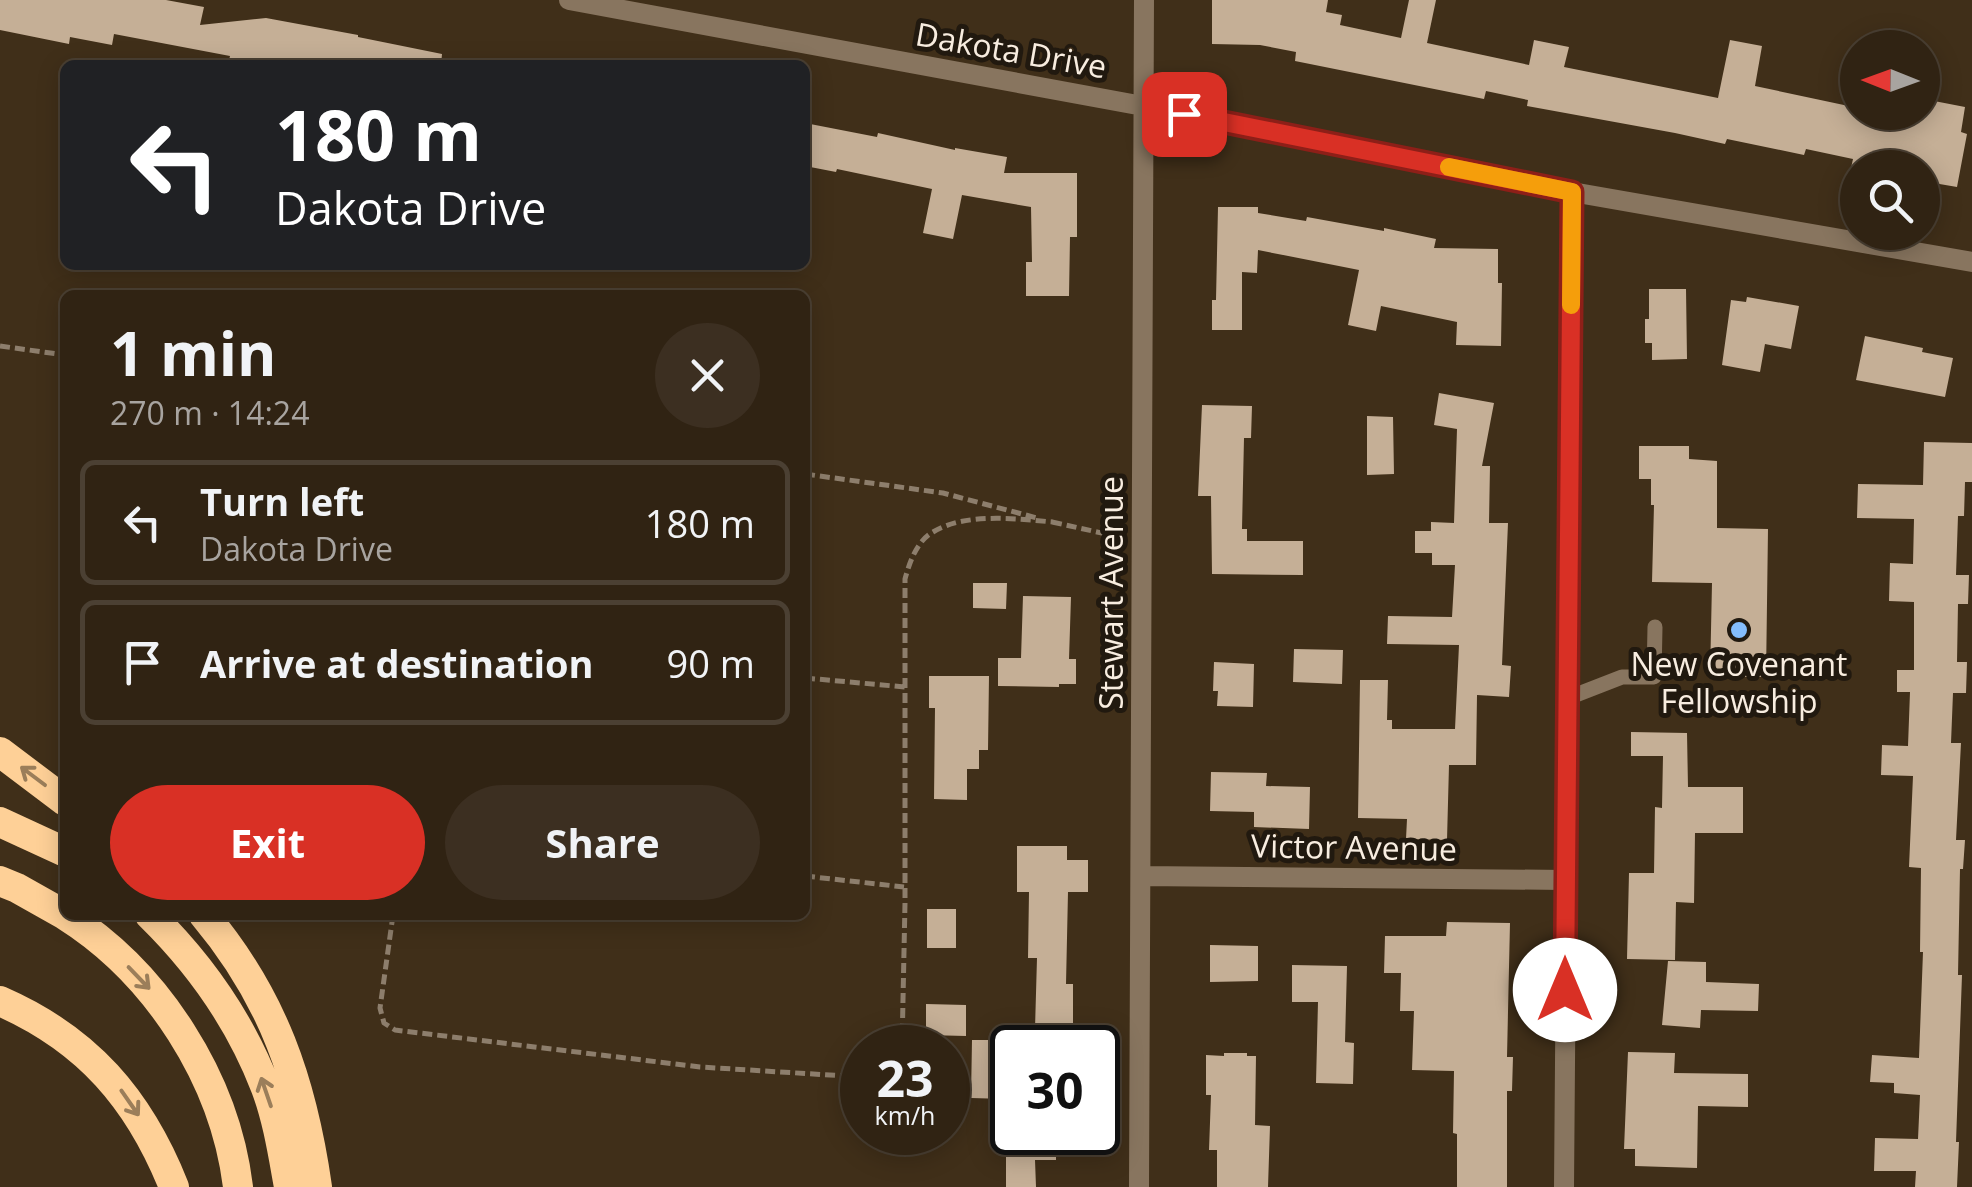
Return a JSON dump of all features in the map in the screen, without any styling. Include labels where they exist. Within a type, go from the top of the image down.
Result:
[{"type":"highway","points":[[0,752],[60,796]]},
{"type":"highway","points":[[0,822],[60,850]]},
{"type":"highway","points":[[0,881],[60,912]]},
{"type":"highway","points":[[72,920],[133,972],[178,1028],[216,1097],[238,1187]]},
{"type":"highway","points":[[155,920],[186,952],[224,1005],[248,1048],[267,1090],[289,1187]]},
{"type":"highway","points":[[208,920],[230,946],[271,1018],[303,1106],[317,1187]]},
{"type":"highway","points":[[0,1001],[55,1030],[91,1058],[121,1090],[143,1121],[174,1187]]},
{"type":"street","name":"Dakota Drive","points":[[570,0],[1144,106],[1572,192],[1972,262]]},
{"type":"street","name":"Stewart Avenue","points":[[1139,1187],[1144,0]]},
{"type":"street","points":[[1564,1187],[1572,192]]},
{"type":"street","name":"Victor Avenue","points":[[1141,876],[1566,880]]},
{"type":"lane","points":[[1568,698],[1622,678],[1654,676],[1655,627]]},
{"type":"path","points":[[0,346],[60,353]]},
{"type":"path","points":[[810,475],[943,494],[1142,542]]},
{"type":"path","points":[[902,1025],[904,579],[914,553],[933,532],[984,519],[1053,522]]},
{"type":"path","points":[[810,678],[904,687]]},
{"type":"path","points":[[810,877],[904,886]]},
{"type":"path","points":[[392,920],[380,1008],[384,1022],[395,1030],[700,1067],[840,1076]]},
{"type":"building","points":[[0,0],[166,0],[204,7],[200,25],[266,18],[442,54],[441,60],[229,60],[230,56],[114,34],[112,45],[70,37],[69,44],[0,30]]},
{"type":"building","points":[[1212,0],[1328,0],[1326,12],[1342,15],[1340,25],[1401,38],[1409,0],[1436,0],[1427,43],[1529,65],[1534,40],[1569,47],[1564,67],[1718,98],[1730,40],[1762,46],[1755,86],[1840,104],[1840,130],[1940,130],[1940,102],[1965,107],[1961,132],[1967,134],[1957,187],[1940,184],[1940,150],[1840,150],[1840,156],[1806,149],[1804,155],[1727,139],[1725,144],[1527,106],[1528,100],[1486,91],[1484,99],[1295,61],[1296,52],[1260,45],[1212,44]]},
{"type":"building","points":[[810,124],[1007,157],[1004,173],[1077,173],[1077,237],[1070,237],[1069,296],[1026,296],[1026,262],[1032,262],[1031,207],[962,195],[953,239],[923,233],[932,189],[837,169],[836,172],[810,167]]},
{"type":"building","points":[[1218,207],[1258,207],[1258,213],[1306,221],[1307,217],[1384,228],[1436,239],[1434,248],[1498,249],[1501,346],[1456,345],[1457,322],[1381,306],[1376,331],[1348,325],[1359,270],[1258,250],[1257,273],[1242,272],[1242,330],[1212,330]]},
{"type":"building","points":[[1649,289],[1686,289],[1687,359],[1652,360],[1652,343],[1645,343]]},
{"type":"building","points":[[1747,297],[1799,306],[1791,349],[1765,344],[1760,372],[1722,365],[1731,300],[1746,302]]},
{"type":"building","points":[[1865,336],[1953,358],[1945,397],[1856,380]]},
{"type":"building","points":[[1439,393],[1494,403],[1482,466],[1490,466],[1489,523],[1508,523],[1502,665],[1511,666],[1509,697],[1477,695],[1476,765],[1449,765],[1447,840],[1406,839],[1407,819],[1358,818],[1360,680],[1388,680],[1387,720],[1392,720],[1392,729],[1455,729],[1459,645],[1387,644],[1388,616],[1452,617],[1455,565],[1432,565],[1432,553],[1415,553],[1415,531],[1431,531],[1431,522],[1454,523],[1457,429],[1434,425]]},
{"type":"building","points":[[1202,405],[1252,406],[1251,438],[1244,438],[1242,529],[1247,529],[1247,541],[1303,541],[1303,575],[1212,574],[1211,496],[1198,496]]},
{"type":"building","points":[[1367,416],[1393,417],[1394,474],[1367,475]]},
{"type":"building","points":[[1924,442],[1972,443],[1972,482],[1965,482],[1964,516],[1958,516],[1956,575],[1969,575],[1968,604],[1958,604],[1957,662],[1967,662],[1966,693],[1953,693],[1951,743],[1961,743],[1956,840],[1965,840],[1960,869],[1957,1187],[1915,1187],[1916,1171],[1874,1171],[1875,1138],[1918,1139],[1920,1095],[1894,1093],[1894,1083],[1870,1082],[1872,1055],[1919,1058],[1923,952],[1921,868],[1909,867],[1913,776],[1881,775],[1882,745],[1908,746],[1910,692],[1897,692],[1897,670],[1914,670],[1914,602],[1889,601],[1890,563],[1913,564],[1914,519],[1857,518],[1858,484],[1923,485]]},
{"type":"building","name":"New Covenant Fellowship","points":[[1639,446],[1689,446],[1689,459],[1717,461],[1717,528],[1768,529],[1766,677],[1710,677],[1712,583],[1652,582],[1654,505],[1651,479],[1639,479]]},
{"type":"building","points":[[973,583],[1007,583],[1006,609],[973,608]]},
{"type":"building","points":[[1023,596],[1071,597],[1069,659],[1076,659],[1076,684],[998,686],[998,658],[1021,658]]},
{"type":"building","points":[[1294,649],[1343,650],[1342,684],[1293,682]]},
{"type":"building","points":[[1214,662],[1254,664],[1253,707],[1217,706]]},
{"type":"building","points":[[929,676],[989,676],[988,750],[979,750],[979,769],[967,769],[967,800],[934,799],[935,708],[929,708]]},
{"type":"building","points":[[1631,732],[1687,733],[1688,787],[1743,787],[1743,833],[1695,833],[1694,903],[1676,902],[1675,960],[1627,959],[1629,873],[1654,873],[1655,807],[1662,808],[1663,756],[1631,756]]},
{"type":"building","points":[[1211,772],[1267,773],[1266,786],[1310,787],[1309,829],[1254,827],[1254,812],[1210,811]]},
{"type":"building","points":[[1017,846],[1067,846],[1067,860],[1088,860],[1088,892],[1068,892],[1066,984],[1073,984],[1073,1025],[1035,1025],[1037,958],[1028,958],[1029,892],[1017,892]]},
{"type":"building","points":[[927,909],[956,909],[956,948],[927,948]]},
{"type":"building","points":[[1447,922],[1510,923],[1507,1057],[1513,1057],[1512,1091],[1507,1091],[1507,1187],[1457,1187],[1454,1071],[1412,1070],[1414,1011],[1400,1011],[1401,973],[1384,973],[1385,936],[1446,936]]},
{"type":"building","points":[[1210,945],[1258,946],[1258,981],[1210,982]]},
{"type":"building","points":[[1668,961],[1706,962],[1706,982],[1759,984],[1758,1011],[1701,1010],[1700,1028],[1662,1025]]},
{"type":"building","points":[[1292,965],[1347,966],[1345,1042],[1354,1043],[1353,1084],[1316,1083],[1318,1002],[1292,1002]]},
{"type":"building","points":[[926,1004],[966,1005],[966,1025],[926,1025]]},
{"type":"building","points":[[972,1040],[990,1040],[990,1099],[971,1098]]},
{"type":"building","points":[[1628,1052],[1675,1053],[1674,1073],[1748,1074],[1748,1107],[1698,1106],[1697,1168],[1635,1166],[1635,1149],[1624,1149]]},
{"type":"building","points":[[1206,1055],[1256,1056],[1255,1125],[1270,1126],[1268,1187],[1217,1187],[1217,1150],[1209,1150],[1211,1095],[1206,1095]]},
{"type":"building","points":[[1006,1155],[1056,1155],[1056,1160],[1035,1160],[1036,1187],[1006,1187]]},
{"type":"slow traffic","points":[[1449,167],[1572,192],[1571,305]]},
{"type":"place","name":"New Covenant Fellowship","points":[[1739,630]]},
{"type":"route","points":[[1184,114],[1572,192],[1565,990]]}]
